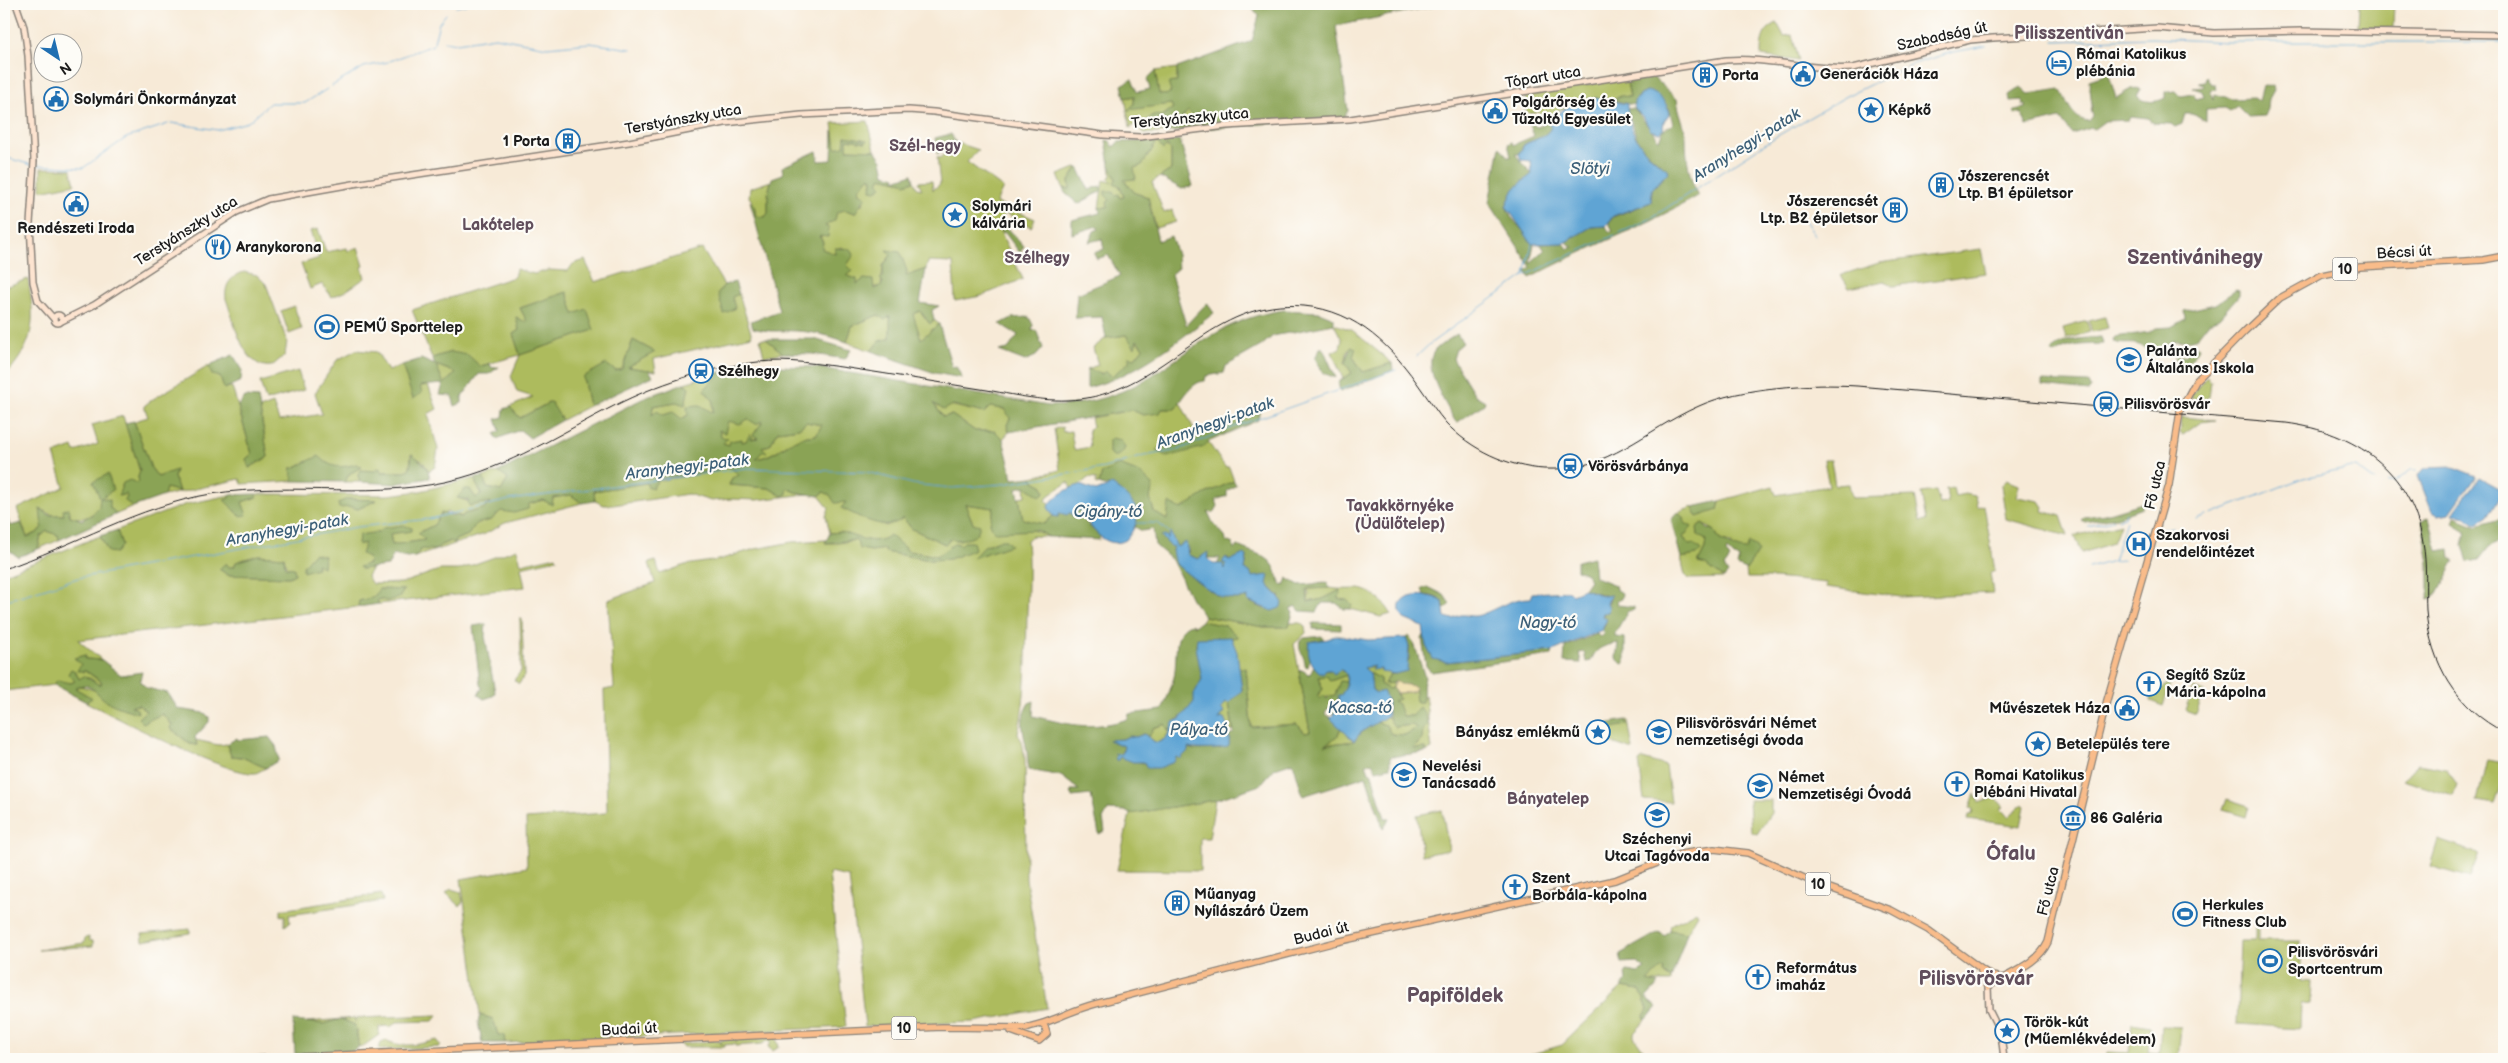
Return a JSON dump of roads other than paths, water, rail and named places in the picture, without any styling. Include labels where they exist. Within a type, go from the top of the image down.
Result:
[{"type":"main road","name":"Terstyánszky utca","points":[[16,4],[24,28],[28,56],[35,172],[30,224],[36,295],[47,310],[58,318],[73,315],[94,306],[236,212],[268,199],[353,184],[629,142],[725,123],[801,115],[920,111],[1103,135],[1140,137],[1251,124],[1332,122]]},
{"type":"main road","name":"Szabadság út","points":[[1759,59],[1805,65],[1853,68],[1974,40],[2125,29],[2172,29],[2214,33],[2301,30],[2504,35]]},
{"type":"main road","name":"Tópart utca","points":[[1332,122],[1706,63],[1759,59]]},
{"type":"main road","name":"Bécsi út","points":[[2216,360],[2280,298],[2322,275],[2360,267],[2483,260],[2504,256]]},
{"type":"main road","name":"Fő utca","points":[[1989,986],[2032,961],[2043,951],[2048,942],[2121,649],[2168,491],[2182,406],[2200,376],[2216,360]]},
{"type":"main road","name":"Budai út","points":[[1063,1016],[1096,1004],[1336,942],[1615,880],[1688,852],[1714,849],[1740,851],[1825,886],[1891,910],[1928,930],[1976,966]]},
{"type":"main road","name":"10","points":[[1976,966],[1992,976],[2003,978]]},
{"type":"main road","points":[[1976,966],[1989,986]]},
{"type":"main road","points":[[1992,976],[1989,986],[1989,1010],[2001,1034],[2004,1059]]},
{"type":"main road","name":"10","points":[[1004,1030],[1029,1028],[1034,1023],[1041,1024],[1063,1016]]},
{"type":"main road","name":"10","points":[[1004,1030],[1039,1042],[1045,1038],[1047,1031],[1063,1016]]},
{"type":"main road","points":[[1041,1024],[1047,1031]]},
{"type":"main road","name":"Budai út","points":[[255,1059],[942,1026],[1004,1030]]},
{"type":"main road","points":[[1029,1028],[1029,1037]]},
{"type":"water","points":[[1646,91],[1654,93],[1661,98],[1667,105],[1670,113],[1664,121],[1663,130],[1659,133],[1650,130],[1644,118],[1634,108],[1634,101]]},
{"type":"water","name":"Slötyi","points":[[1595,98],[1627,104],[1631,127],[1638,141],[1648,154],[1669,171],[1652,189],[1651,202],[1613,216],[1606,226],[1591,227],[1564,243],[1532,244],[1506,206],[1514,189],[1532,174],[1531,161],[1521,160],[1519,154],[1524,145],[1549,131],[1551,127],[1548,124],[1563,110],[1581,101]]},
{"type":"water","points":[[2453,467],[2476,476],[2450,513],[2437,515],[2432,512],[2418,476],[2425,468]]},
{"type":"water","points":[[2479,477],[2501,489],[2502,493],[2488,517],[2477,524],[2466,517],[2453,514]]},
{"type":"water","name":"Cigány-tó","points":[[1080,485],[1096,491],[1112,485],[1133,503],[1136,509],[1136,523],[1126,540],[1119,543],[1105,540],[1089,524],[1082,511],[1077,510],[1072,516],[1071,513],[1067,515],[1060,513],[1058,517],[1053,516],[1048,507],[1054,499],[1071,488]]},
{"type":"water","points":[[1170,532],[1177,547],[1186,542],[1188,555],[1198,559],[1208,552],[1207,558],[1213,564],[1223,564],[1225,569],[1226,564],[1222,562],[1226,557],[1229,561],[1244,554],[1247,556],[1245,570],[1250,572],[1252,577],[1269,575],[1267,584],[1283,603],[1280,608],[1272,611],[1248,601],[1248,597],[1228,598],[1221,597],[1212,592],[1177,565],[1172,550],[1174,546],[1171,547],[1161,536],[1167,536],[1168,539]]},
{"type":"water","name":"Nagy-tó","points":[[1584,589],[1604,596],[1611,595],[1607,603],[1609,607],[1608,612],[1603,613],[1602,616],[1607,619],[1602,630],[1553,651],[1446,662],[1433,659],[1426,646],[1423,627],[1404,619],[1400,611],[1400,604],[1404,599],[1428,596],[1443,602],[1445,617],[1453,619],[1460,615],[1480,615],[1510,602],[1530,598],[1532,593],[1569,591],[1572,594]]},
{"type":"water","name":"Kacsa-tó","points":[[1336,635],[1368,640],[1406,638],[1409,646],[1407,671],[1395,674],[1381,672],[1381,669],[1371,670],[1374,666],[1364,668],[1370,673],[1372,690],[1376,693],[1383,691],[1388,702],[1387,716],[1361,732],[1354,741],[1330,718],[1338,709],[1335,706],[1339,704],[1338,695],[1341,695],[1346,687],[1347,675],[1341,669],[1334,674],[1331,670],[1326,670],[1323,674],[1319,672],[1313,665],[1308,651],[1309,642],[1328,639]]},
{"type":"water","name":"Pálya-tó","points":[[1231,637],[1237,652],[1242,690],[1229,703],[1226,702],[1221,709],[1224,712],[1218,719],[1224,718],[1229,746],[1210,749],[1188,748],[1188,751],[1180,759],[1177,756],[1174,762],[1159,768],[1147,768],[1144,762],[1133,762],[1120,757],[1117,761],[1115,758],[1117,756],[1114,754],[1122,754],[1124,746],[1108,740],[1123,739],[1129,736],[1136,737],[1144,734],[1156,743],[1160,742],[1168,736],[1173,722],[1180,719],[1194,702],[1194,694],[1202,679],[1196,647],[1197,638]]},
{"type":"waterway","points":[[456,7],[468,4]]},
{"type":"waterway","points":[[434,42],[439,23],[446,14]]},
{"type":"waterway","points":[[444,41],[457,43],[495,37],[547,47],[590,43],[631,49]]},
{"type":"waterway","points":[[2054,41],[2152,38],[2228,42],[2504,42]]},
{"type":"waterway","points":[[390,61],[433,45]]},
{"type":"waterway","name":"Aranyhegyi-patak","points":[[1417,356],[1431,343],[1524,276],[1648,220],[1777,136],[1847,96],[1913,64],[1953,52],[1986,46]]},
{"type":"waterway","points":[[332,86],[364,67],[388,62]]},
{"type":"waterway","points":[[171,123],[218,130],[248,122],[270,103],[305,103],[327,89]]},
{"type":"waterway","points":[[36,165],[83,168],[126,138],[168,124]]},
{"type":"waterway","points":[[4,157],[32,165]]},
{"type":"waterway","points":[[1799,211],[1815,236]]},
{"type":"waterway","name":"Aranyhegyi-patak","points":[[1525,274],[1532,244]]},
{"type":"waterway","name":"Aranyhegyi-patak","points":[[4,601],[78,578],[357,527],[429,519],[509,500],[746,468],[867,472],[913,484],[952,488],[1002,484],[1104,468],[1144,456],[1178,450],[1228,429],[1396,370]]},
{"type":"waterway","points":[[2211,514],[2303,478],[2356,467],[2375,481]]},
{"type":"waterway","points":[[2387,483],[2395,482],[2412,469],[2417,470]]},
{"type":"waterway","points":[[2117,519],[2125,517],[2126,512]]},
{"type":"waterway","points":[[2197,520],[2207,516]]},
{"type":"waterway","points":[[2088,526],[2113,520]]},
{"type":"waterway","points":[[2089,568],[2113,561],[2126,521]]},
{"type":"waterway","points":[[1136,523],[1158,523],[1170,533]]},
{"type":"waterway","points":[[2497,524],[2504,525]]},
{"type":"waterway","points":[[2163,529],[2173,527]]},
{"type":"waterway","points":[[2113,561],[2124,560]]},
{"type":"railway","points":[[4,569],[132,517],[184,500],[211,494],[274,489],[368,490],[430,485],[461,478],[503,463],[640,394],[673,381],[724,367],[769,361],[803,362],[1012,395],[1049,400],[1074,400],[1117,389],[1143,376],[1192,343],[1243,315],[1271,307],[1304,306],[1323,309],[1341,315],[1372,334],[1399,360],[1446,423],[1466,441],[1490,455],[1530,468],[1567,468],[1588,464],[1625,448],[1699,406],[1735,394],[1776,388],[1819,385],[1857,386],[2286,423],[2335,435],[2357,446],[2376,459],[2393,475],[2406,495],[2416,517],[2423,543],[2426,611],[2433,648],[2440,666],[2449,682],[2473,711],[2504,732]]},
{"type":"place","name":"Római Katolikus plébánia","points":[[2059,63]]},
{"type":"place","name":"Generációk Háza","points":[[1803,74]]},
{"type":"place","name":"Porta","points":[[1705,75]]},
{"type":"place","name":"Solymári Önkormányzat","points":[[56,99]]},
{"type":"place","name":"Képkő","points":[[1871,110]]},
{"type":"place","name":"Polgárőrség és Tűzoltó Egyesület","points":[[1495,111]]},
{"type":"place","name":"1 Porta","points":[[568,141]]},
{"type":"place","name":"Jószerencsét Ltp. B1 épületsor","points":[[1941,185]]},
{"type":"place","name":"Rendészeti Iroda","points":[[76,204]]},
{"type":"place","name":"Jószerencsét Ltp. B2 épületsor","points":[[1895,210]]},
{"type":"place","name":"Solymári kálvária","points":[[955,215]]},
{"type":"place","name":"Aranykorona","points":[[218,247]]},
{"type":"place","name":"PEMŰ Sporttelep","points":[[327,327]]},
{"type":"place","name":"Palánta Általános Iskola","points":[[2129,360]]},
{"type":"place","name":"Szélhegy","points":[[701,371]]},
{"type":"place","name":"Pilisvörösvár","points":[[2106,404]]},
{"type":"place","name":"Vörösvárbánya","points":[[1570,466]]},
{"type":"place","name":"Szakorvosi rendelőintézet","points":[[2139,544]]},
{"type":"place","name":"Segítő Szűz Mária-kápolna","points":[[2149,684]]},
{"type":"place","name":"Művészetek Háza","points":[[2127,708]]},
{"type":"place","name":"Bányász emlékmű","points":[[1598,732]]},
{"type":"place","name":"Pilisvörösvári Német nemzetiségi óvoda","points":[[1659,732]]},
{"type":"place","name":"Betelepülés tere","points":[[2038,744]]},
{"type":"place","name":"Nevelési Tanácsadó","points":[[1404,775]]},
{"type":"place","name":"Romai Katolikus Plébáni Hivatal","points":[[1957,784]]},
{"type":"place","name":"Német Nemzetiségi Óvodá","points":[[1760,786]]},
{"type":"place","name":"Széchenyi Utcai Tagóvoda","points":[[1657,815]]},
{"type":"place","name":"86 Galéria","points":[[2073,818]]},
{"type":"place","name":"Szent Borbála-kápolna","points":[[1515,887]]},
{"type":"place","name":"Műanyag Nyílászáró Üzem","points":[[1177,903]]},
{"type":"place","name":"Herkules Fitness Club","points":[[2185,914]]},
{"type":"place","name":"Pilisvörösvári Sportcentrum","points":[[2270,961]]},
{"type":"place","name":"Református imaház","points":[[1758,977]]},
{"type":"place","name":"Török-kút (Műemlékvédelem)","points":[[2007,1031]]},
{"type":"district","name":"Pilisszentiván","points":[[2069,33]]},
{"type":"district","name":"Szél-hegy","points":[[925,145]]},
{"type":"district","name":"Lakótelep","points":[[498,224]]},
{"type":"district","name":"Szélhegy","points":[[1037,257]]},
{"type":"district","name":"Szentivánihegy","points":[[2195,257]]},
{"type":"district","name":"Tavakkörnyéke (Üdülőtelep)","points":[[1400,514]]},
{"type":"district","name":"Bányatelep","points":[[1548,798]]},
{"type":"district","name":"Ófalu","points":[[2011,853]]},
{"type":"district","name":"Pilisvörösvár","points":[[1976,978]]},
{"type":"district","name":"Papiföldek","points":[[1455,995]]}]
